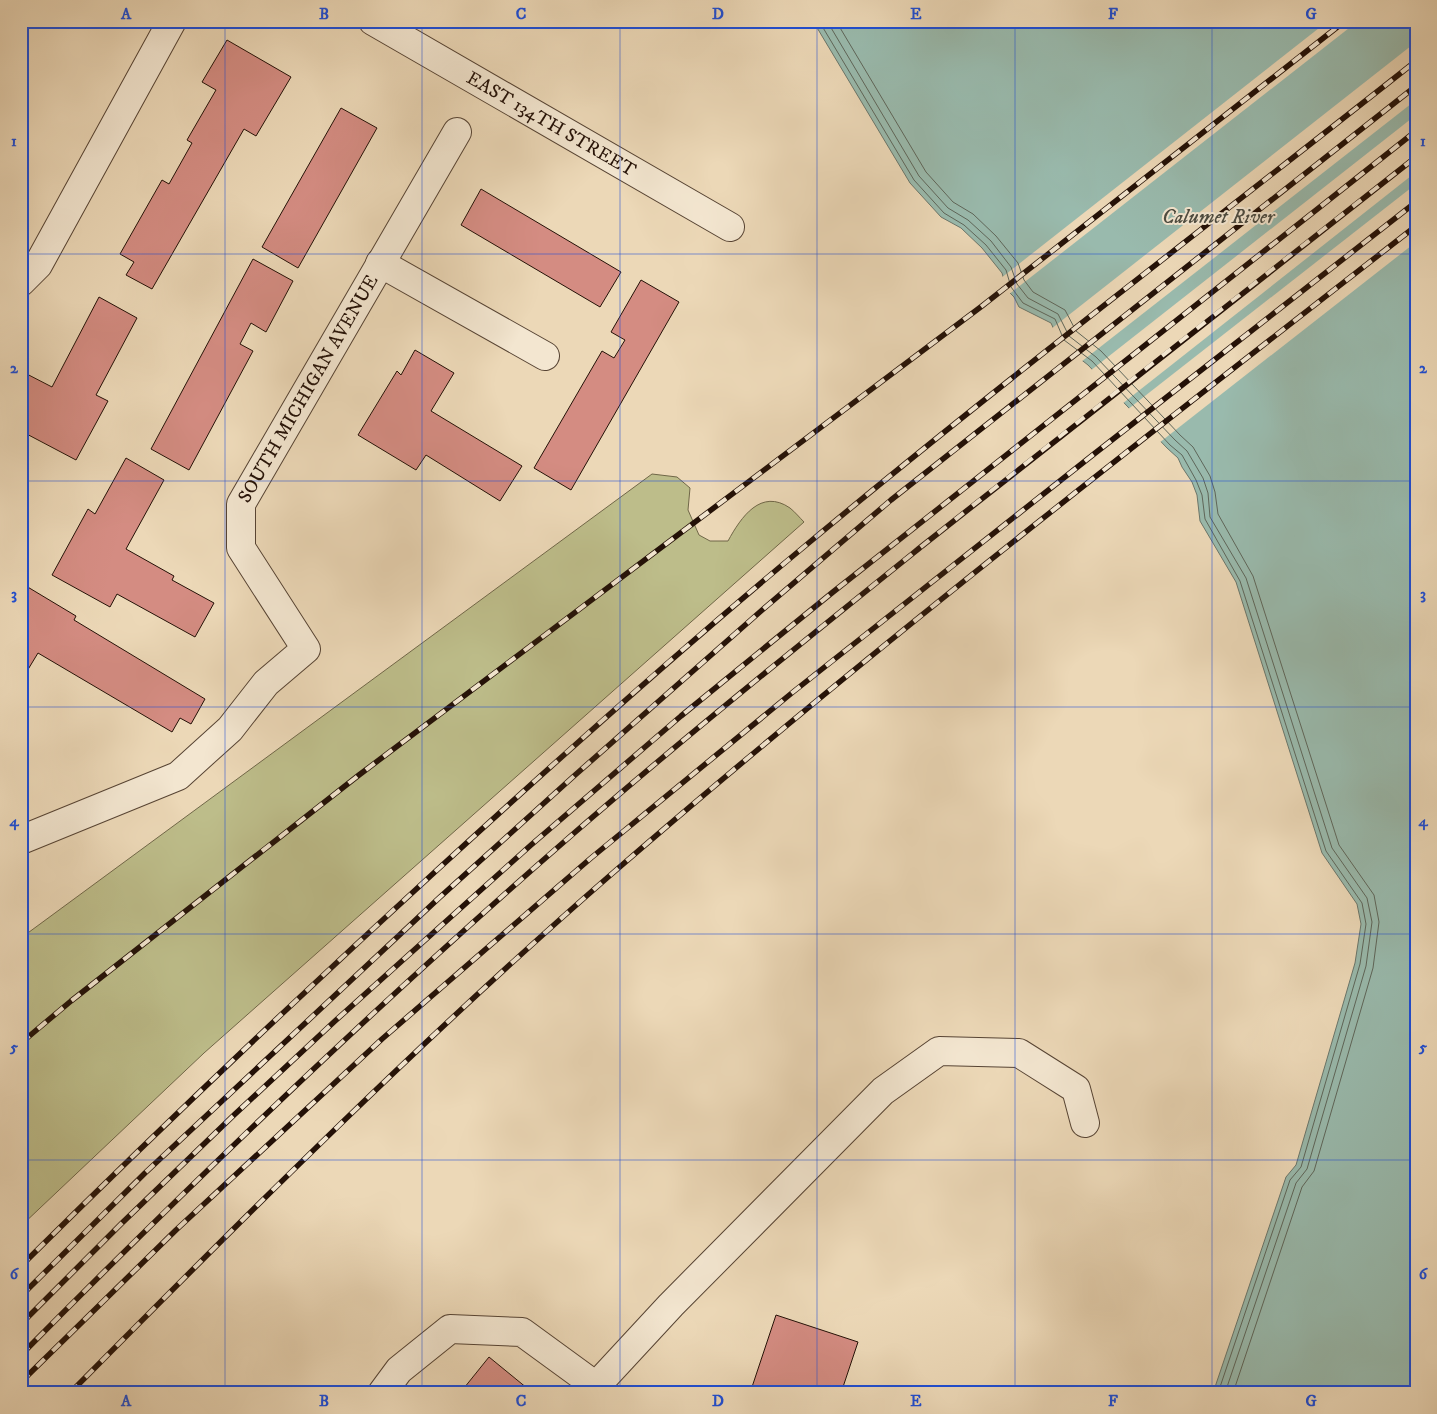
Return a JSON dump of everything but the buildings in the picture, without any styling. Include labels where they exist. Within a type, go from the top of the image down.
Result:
[{"type":"street","points":[[21,282],[38,264],[172,21]]},
{"type":"street","name":"EAST 134TH STREET","points":[[373,21],[730,227]]},
{"type":"street","name":"SOUTH MICHIGAN AVENUE","points":[[21,840],[178,776],[230,729],[266,683],[306,649],[241,548],[241,504],[456,132]]},
{"type":"street","points":[[380,263],[545,356]]},
{"type":"street","points":[[382,1393],[399,1370],[450,1329],[522,1332],[600,1389],[671,1305],[883,1091],[939,1051],[1019,1053],[1076,1089],[1085,1124]]},
{"type":"green space","points":[[652,474],[677,477],[690,488],[688,510],[699,535],[710,541],[728,541],[739,523],[753,508],[761,503],[770,501],[790,508],[804,522],[204,1053],[21,1226],[21,938]]},
{"type":"water","name":"Calumet River","points":[[813,21],[1416,21],[1416,1393],[1213,1393],[1286,1177],[1296,1165],[1355,963],[1361,924],[1357,904],[1322,853],[1236,582],[1200,521],[1197,495],[1178,458],[1088,365],[1060,343],[1051,323],[1019,307],[1014,297],[1007,290],[1002,273],[982,248],[961,228],[941,217],[910,183]]},
{"type":"pier","points":[[1328,21],[1358,21],[1008,295],[1005,292],[1001,278]]},
{"type":"pier","points":[[1416,42],[1416,100],[1081,362],[1058,345],[1051,329]]},
{"type":"pier","points":[[1416,115],[1416,172],[1122,404],[1090,371]]},
{"type":"pier","points":[[1416,184],[1416,242],[1159,443],[1127,410]]},
{"type":"railway","points":[[21,1043],[71,1001],[359,775],[982,306],[1345,21]]},
{"type":"railway","points":[[21,1266],[175,1115],[332,967],[526,789],[707,629],[951,426],[1416,61]]},
{"type":"railway","points":[[21,1296],[145,1173],[439,898],[761,611],[891,500],[1416,86]]},
{"type":"railway","points":[[21,1324],[122,1223],[335,1021],[531,845],[681,716],[833,592],[1416,131]]},
{"type":"railway","points":[[21,1355],[155,1221],[361,1024],[616,797],[746,688],[922,546],[1416,157]]},
{"type":"railway","points":[[21,1382],[176,1230],[382,1039],[591,858],[793,692],[1416,202]]},
{"type":"railway","points":[[70,1393],[201,1261],[401,1066],[607,878],[805,710],[906,628],[1109,466],[1416,226]]}]
